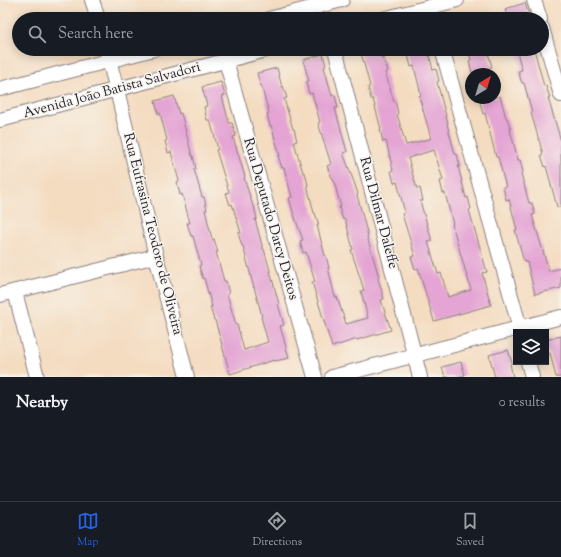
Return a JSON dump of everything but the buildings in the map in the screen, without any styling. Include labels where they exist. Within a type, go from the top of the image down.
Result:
[{"type":"street","points":[[92,0],[96,12]]},
{"type":"street","points":[[296,12],[342,0]]},
{"type":"street","points":[[417,12],[431,9],[457,0]]},
{"type":"street","points":[[534,0],[538,12]]},
{"type":"street","points":[[549,52],[561,94]]},
{"type":"street","points":[[0,89],[105,56]]},
{"type":"street","name":"Rua Eufrasina Teodoro de Oliveira","points":[[108,56],[156,256],[187,377]]},
{"type":"street","name":"Avenida João Batista Salvadori","points":[[0,120],[244,56]]},
{"type":"street","name":"Rua Dilmar Daleffe","points":[[337,56],[420,377]]},
{"type":"street","points":[[444,56],[520,329]]},
{"type":"street","name":"Rua Deputado Darcy Deitos","points":[[226,61],[315,377]]},
{"type":"street","points":[[0,295],[156,256]]},
{"type":"street","points":[[15,292],[37,377]]},
{"type":"street","points":[[523,329],[561,318]]},
{"type":"street","points":[[332,377],[513,332]]},
{"type":"street","points":[[529,365],[532,377]]}]
